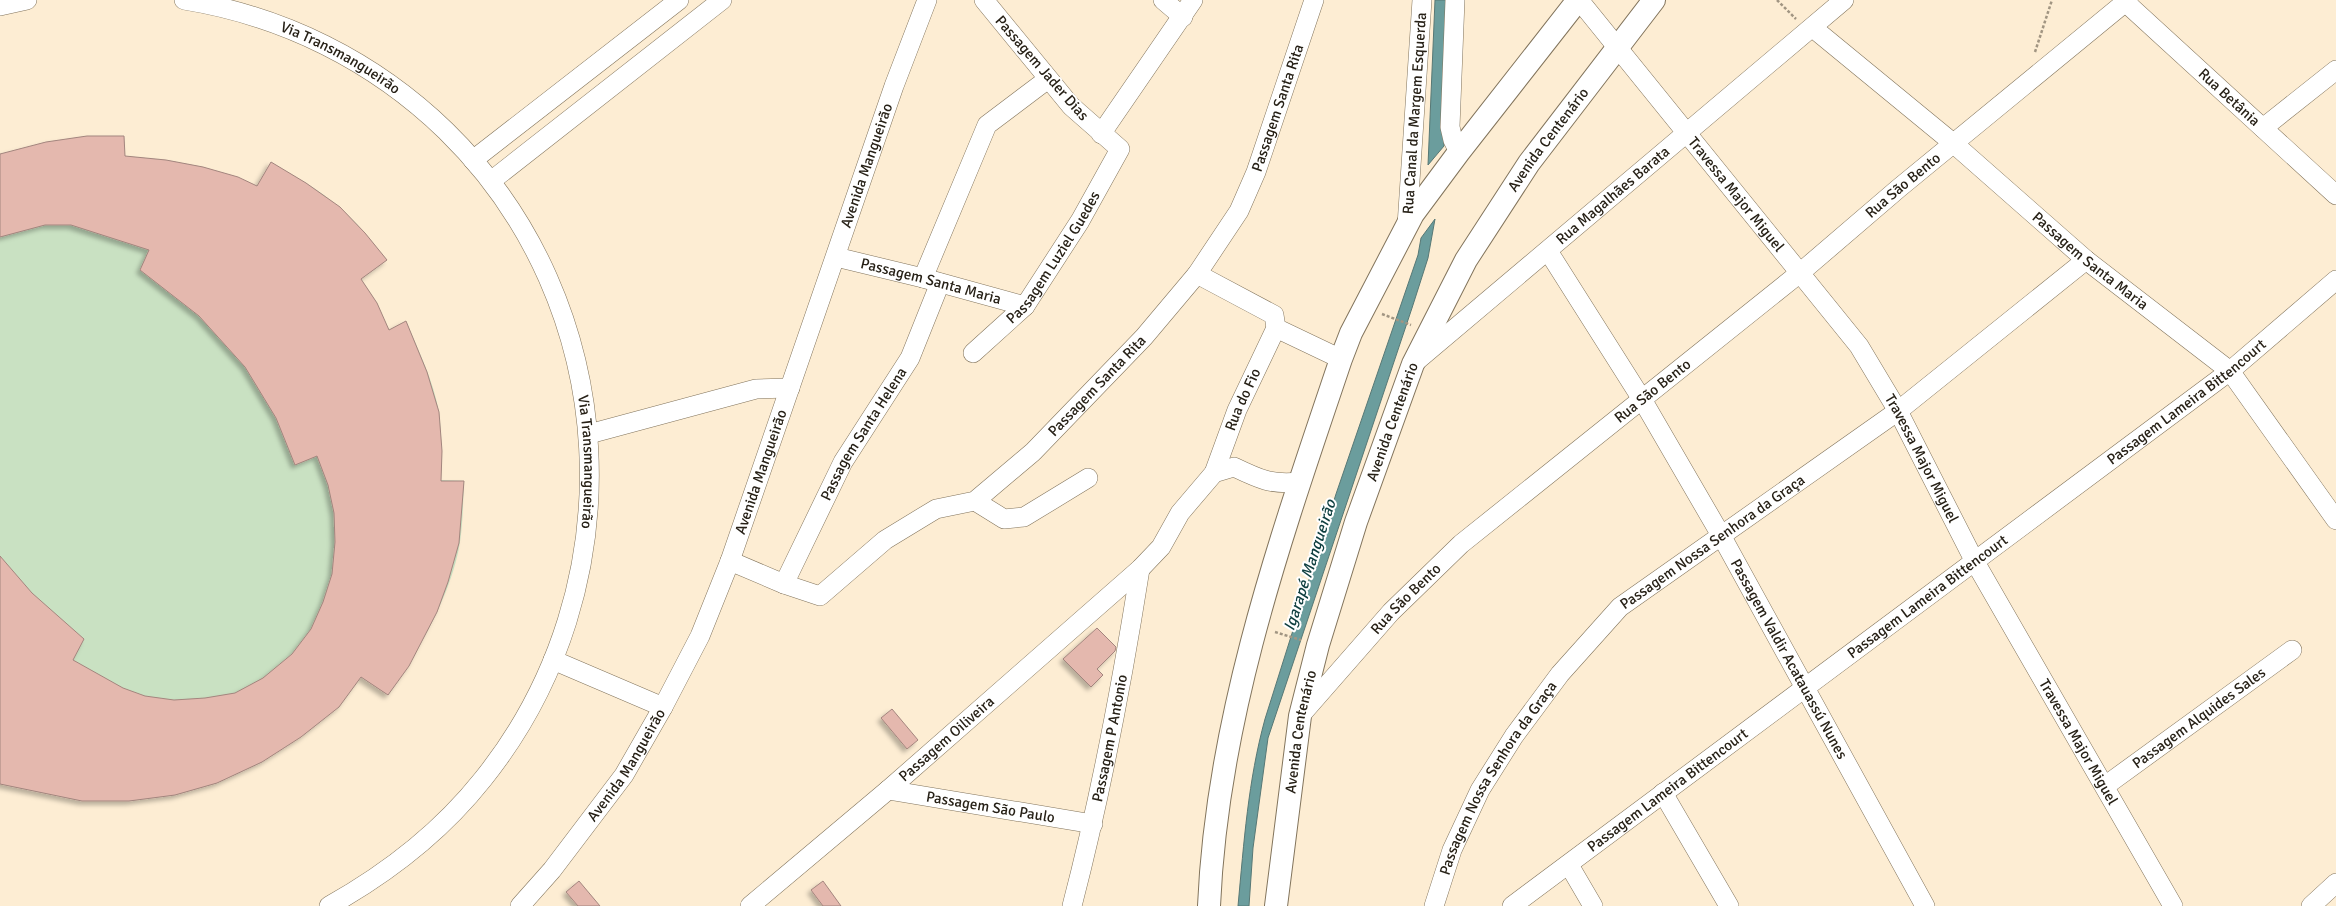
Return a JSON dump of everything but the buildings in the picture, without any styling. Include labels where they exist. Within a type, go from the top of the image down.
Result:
[{"type":"main road","points":[[1209,906],[1211,866],[1235,707],[1257,619],[1300,482],[1351,333],[1407,226],[1459,152],[1579,0]]},
{"type":"main road","name":"Avenida Centenário","points":[[1276,906],[1300,716],[1318,645],[1356,522],[1413,364],[1466,260],[1529,163],[1654,0]]},
{"type":"street","points":[[0,6],[27,0]]},
{"type":"street","name":"Via Transmangueirão","points":[[184,0],[213,2],[282,25],[340,52],[385,80],[426,112],[473,160],[491,181],[526,234],[550,281],[571,338],[582,382],[589,434],[590,486],[586,539],[576,591],[553,660],[540,691],[514,737],[483,780],[448,819],[402,859],[365,886],[329,906]]},
{"type":"street","points":[[473,160],[679,0]]},
{"type":"street","points":[[491,181],[722,0]]},
{"type":"street","name":"Avenida Mangueirão","points":[[520,906],[552,870],[624,774],[663,707],[700,636],[730,561],[894,86],[927,0]]},
{"type":"street","name":"Passagem Jader Dias","points":[[984,0],[1071,106],[1101,134],[1120,149]]},
{"type":"street","points":[[1163,0],[1183,17]]},
{"type":"street","points":[[1101,134],[1183,17],[1193,0]]},
{"type":"street","name":"Passagem Santa Rita","points":[[730,561],[784,584],[820,596],[886,540],[936,509],[975,501],[1033,452],[1144,337],[1196,274],[1242,205],[1256,172],[1314,0]]},
{"type":"street","name":"Rua Canal da Margem Esquerda","points":[[1407,226],[1422,0]]},
{"type":"street","points":[[1455,0],[1450,127],[1452,140],[1459,152]]},
{"type":"street","name":"Travessa Major Miguel","points":[[1579,0],[1801,272],[1859,346],[1898,411],[1975,562],[2173,906]]},
{"type":"street","name":"Rua Magalhães Barata","points":[[1413,364],[1811,30],[1844,0]]},
{"type":"street","name":"Rua Betânia","points":[[2125,1],[2336,195]]},
{"type":"street","name":"Rua São Bento","points":[[1300,716],[1391,612],[1461,544],[1643,401],[1801,272],[2125,1]]},
{"type":"street","name":"Passagem Santa Maria","points":[[1811,30],[1953,144],[2086,260],[2230,371],[2336,520]]},
{"type":"street","points":[[2263,128],[2336,70]]},
{"type":"street","name":"Passagem Santa Helena","points":[[784,584],[843,462],[910,358],[932,280],[987,125],[1048,79]]},
{"type":"street","name":"Passagem Luziel Guedes","points":[[973,353],[1025,306],[1080,221],[1120,149]]},
{"type":"street","name":"Passagem Valdir Acatauassú Nunes","points":[[1548,251],[1643,401],[1722,537],[1925,906]]},
{"type":"street","name":"Passagem Santa Maria","points":[[836,257],[932,280],[1025,306]]},
{"type":"street","name":"Passagem Nossa Senhora da Graça","points":[[1434,906],[1452,850],[1480,790],[1514,736],[1560,674],[1620,607],[1722,537],[1898,411],[2086,260]]},
{"type":"street","points":[[1196,274],[1274,315],[1276,328],[1341,359]]},
{"type":"street","name":"Passagem Lameira Bittencourt","points":[[1512,906],[2230,371],[2336,280]]},
{"type":"street","name":"Rua do Fio","points":[[1214,473],[1237,410],[1276,328]]},
{"type":"street","points":[[589,434],[756,389],[790,388]]},
{"type":"street","points":[[1214,473],[1234,467],[1255,477],[1278,484],[1300,482]]},
{"type":"street","name":"Passagem Oiliveira","points":[[750,906],[888,790],[1140,569],[1161,547],[1180,513],[1214,473]]},
{"type":"street","points":[[975,501],[1004,519],[1024,517],[1088,478]]},
{"type":"street","name":"Passagem P Antonio","points":[[1072,906],[1094,824],[1121,687],[1140,569]]},
{"type":"street","name":"Passagem Alquides Sales","points":[[2105,786],[2292,650]]},
{"type":"street","points":[[553,660],[663,707]]},
{"type":"street","name":"Passagem São Paulo","points":[[888,790],[1094,824]]},
{"type":"street","points":[[1663,794],[1728,906]]},
{"type":"street","points":[[1568,865],[1593,906]]},
{"type":"street","points":[[2311,906],[2336,883]]},
{"type":"path","points":[[1777,0],[1811,30]]},
{"type":"path","points":[[2034,57],[2052,0]]},
{"type":"path","points":[[1384,315],[1415,326]]},
{"type":"path","points":[[1270,631],[1307,642]]},
{"type":"green space","points":[[87,136],[124,136],[125,156],[166,160],[203,167],[257,186],[271,162],[315,189],[347,214],[387,260],[361,279],[377,303],[389,330],[406,321],[430,377],[437,401],[440,421],[442,446],[441,480],[464,481],[460,542],[450,582],[442,602],[422,642],[388,695],[361,677],[339,707],[262,762],[217,783],[175,795],[129,801],[82,801],[0,784],[0,154]]},
{"type":"water","points":[[1435,0],[1447,0],[1444,146],[1428,165]]},
{"type":"water","points":[[1435,219],[1428,258],[1412,308],[1268,738],[1253,848],[1249,906],[1238,906],[1254,765],[1265,719],[1336,494],[1418,255],[1421,238]]},
{"type":"water label","name":"Igarapé Mangueirão","points":[[1309,565]]}]
